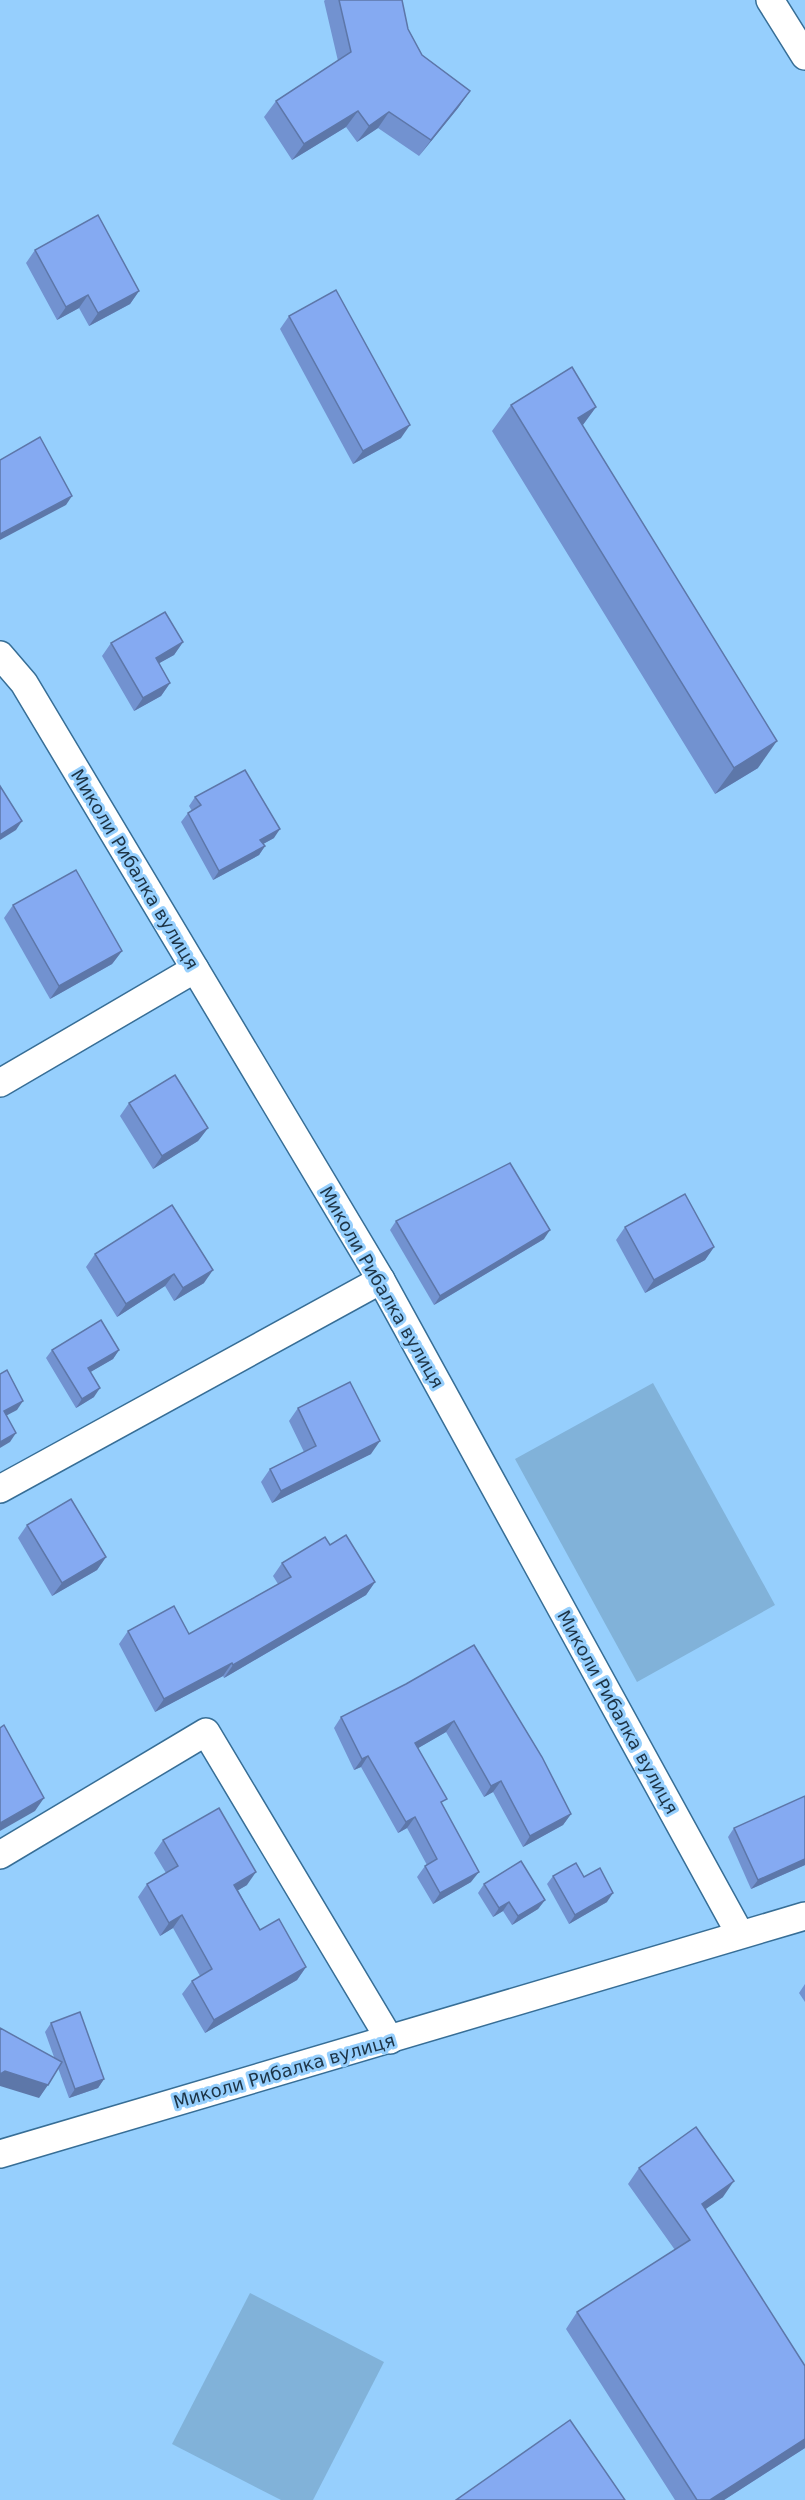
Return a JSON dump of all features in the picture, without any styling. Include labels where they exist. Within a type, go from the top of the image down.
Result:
[{"type":"street","points":[[770,0],[805,56]]},
{"type":"street","name":"Миколи Рибалка вулиця","points":[[0,655],[24,683],[381,1280],[740,1934]]},
{"type":"street","points":[[0,1083],[195,969]]},
{"type":"street","points":[[0,1489],[381,1280]]},
{"type":"street","points":[[0,1855],[206,1732],[390,2040]]},
{"type":"street","name":"Миколи Рибалка вулиця","points":[[0,2154],[805,1916]]},
{"type":"shaded area","points":[[653,1383],[775,1605],[637,1682],[515,1459]]},
{"type":"shaded area","points":[[250,2293],[384,2362],[313,2500],[281,2500],[172,2444]]},
{"type":"building","points":[[339,0],[402,0],[408,29],[422,55],[470,91],[431,140],[389,112],[369,126],[358,111],[304,144],[276,101],[351,52]]},
{"type":"building","points":[[98,215],[139,291],[98,313],[88,295],[66,307],[35,250]]},
{"type":"building","points":[[336,290],[410,425],[363,451],[289,316]]},
{"type":"building","points":[[572,367],[596,407],[578,418],[777,741],[734,768],[511,405]]},
{"type":"building","points":[[40,437],[72,496],[0,534],[0,460]]},
{"type":"building","points":[[165,612],[183,642],[156,658],[170,683],[143,698],[111,643]]},
{"type":"building","points":[[245,770],[280,829],[260,840],[265,846],[219,871],[188,813],[201,805],[195,797]]},
{"type":"building","points":[[0,786],[22,821],[0,835]]},
{"type":"building","points":[[76,870],[122,951],[59,986],[13,905]]},
{"type":"building","points":[[175,1075],[208,1128],[162,1156],[129,1103]]},
{"type":"building","points":[[510,1163],[550,1230],[440,1296],[396,1221]]},
{"type":"building","points":[[685,1194],[714,1247],[654,1280],[625,1227]]},
{"type":"building","points":[[172,1205],[213,1270],[183,1288],[174,1274],[126,1304],[95,1254]]},
{"type":"building","points":[[101,1320],[119,1350],[88,1368],[100,1388],[82,1399],[52,1350]]},
{"type":"building","points":[[7,1370],[23,1401],[4,1411],[16,1433],[0,1442],[0,1374]]},
{"type":"building","points":[[350,1382],[380,1441],[281,1491],[270,1469],[316,1446],[298,1408]]},
{"type":"building","points":[[71,1499],[106,1557],[62,1583],[27,1525]]},
{"type":"building","points":[[346,1535],[375,1582],[233,1665],[232,1663],[164,1699],[128,1631],[174,1606],[189,1634],[291,1577],[282,1563],[325,1537],[330,1545]]},
{"type":"building","points":[[474,1645],[542,1757],[571,1814],[530,1836],[501,1781],[491,1786],[454,1721],[415,1743],[447,1799],[441,1802],[479,1872],[440,1893],[425,1866],[437,1859],[415,1817],[406,1822],[368,1756],[362,1759],[341,1717],[406,1684]]},
{"type":"building","points":[[4,1725],[44,1798],[0,1823],[0,1728]]},
{"type":"building","points":[[805,1796],[805,1859],[758,1880],[734,1828]]},
{"type":"building","points":[[219,1808],[256,1872],[234,1885],[260,1930],[279,1919],[306,1967],[214,2020],[192,1981],[212,1969],[182,1915],[169,1923],[147,1884],[178,1866],[163,1840]]},
{"type":"building","points":[[521,1861],[545,1900],[518,1916],[509,1902],[499,1908],[484,1884]]},
{"type":"building","points":[[576,1863],[584,1877],[600,1868],[613,1893],[575,1915],[553,1876]]},
{"type":"building","points":[[80,2012],[104,2079],[75,2089],[51,2023]]},
{"type":"building","points":[[0,2028],[62,2062],[48,2085],[5,2071],[0,2074]]},
{"type":"building","points":[[696,2127],[734,2181],[702,2204],[805,2366],[805,2439],[710,2500],[697,2500],[577,2312],[690,2240],[639,2168]]},
{"type":"building","points":[[570,2420],[625,2500],[456,2500]]}]
